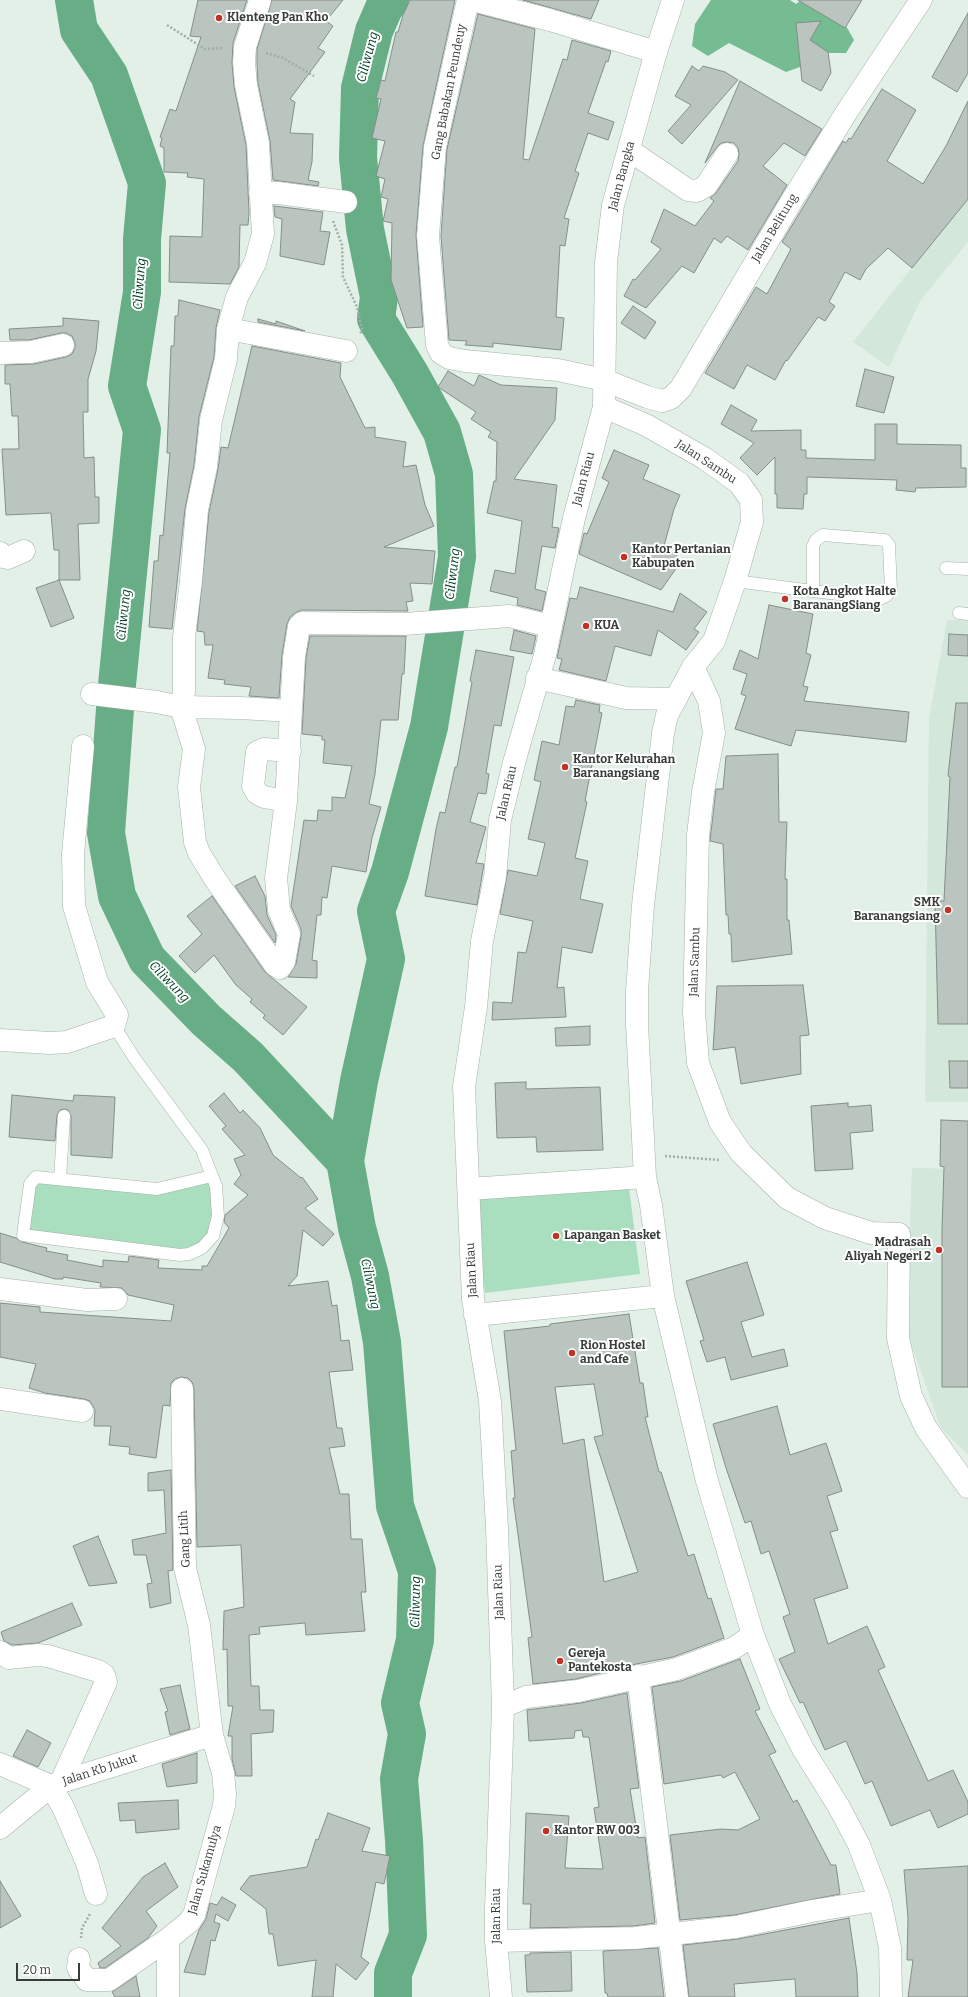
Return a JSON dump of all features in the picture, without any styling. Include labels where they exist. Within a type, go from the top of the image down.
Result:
[{"type":"street","points":[[260,0],[245,47],[244,70],[258,143],[263,234],[255,263],[237,297],[228,329],[226,359],[211,420],[206,467],[197,510],[191,581],[184,637],[184,692],[181,708],[194,749],[189,787],[193,831],[199,853],[275,965],[280,968],[284,962],[289,934],[279,910],[276,878],[286,801],[295,643],[301,624],[405,624],[509,616],[550,626]]},
{"type":"street","name":"Gang Babakan Peundeuy","points":[[468,0],[435,155],[428,236],[437,345],[441,353],[449,358],[558,370],[604,380]]},
{"type":"street","points":[[473,0],[550,20],[656,52]]},
{"type":"street","name":"Jalan Bangka","points":[[604,407],[606,262],[613,205],[656,52],[673,0]]},
{"type":"street","name":"Jalan Belitung","points":[[604,380],[647,397],[662,401],[671,398],[681,388],[794,196],[846,113],[921,0]]},
{"type":"street","points":[[629,150],[688,190],[697,191],[706,186],[728,154]]},
{"type":"street","points":[[260,193],[278,193],[346,202]]},
{"type":"street","points":[[228,329],[278,340],[346,351]]},
{"type":"street","points":[[0,353],[31,352],[63,346]]},
{"type":"street","name":"Jalan Sambu","points":[[604,407],[646,425],[704,458],[739,483],[751,500],[752,522],[735,581],[714,641],[694,667],[709,701],[714,733],[703,792],[698,835],[694,1013],[698,1063],[720,1122],[742,1153],[787,1198],[825,1218],[871,1233],[899,1234],[898,1338],[911,1396],[926,1428],[968,1487]]},
{"type":"street","name":"Jalan Riau","points":[[501,1997],[496,1941],[503,1707],[497,1528],[490,1401],[475,1315],[473,1294],[464,1087],[476,1007],[482,941],[495,877],[500,820],[537,678],[545,655],[574,518],[604,407]]},
{"type":"street","points":[[0,553],[3,557],[8,558],[24,551]]},
{"type":"street","points":[[694,667],[667,715],[663,733],[643,905],[639,955],[637,1024],[645,1167],[663,1296],[707,1481],[753,1635],[780,1704],[803,1750],[839,1807],[856,1839],[880,1900],[890,1948],[891,1997]]},
{"type":"street","points":[[537,678],[626,698],[676,699]]},
{"type":"street","points":[[92,694],[157,702],[181,708],[240,708],[290,711]]},
{"type":"street","points":[[0,1040],[50,1044],[67,1042],[114,1026],[117,1015],[96,982],[74,906],[74,854],[83,746]]},
{"type":"street","points":[[286,801],[264,797],[257,793],[253,786],[257,752],[264,749],[290,751]]},
{"type":"street","points":[[469,1189],[645,1167]]},
{"type":"street","points":[[0,1289],[87,1300],[116,1299]]},
{"type":"street","points":[[475,1315],[663,1296]]},
{"type":"street","name":"Gang Litih","points":[[182,1389],[185,1568],[199,1625],[212,1735]]},
{"type":"street","points":[[0,1399],[82,1411]]},
{"type":"street","points":[[503,1707],[526,1697],[612,1684],[638,1676],[677,1669],[734,1648],[753,1635]]},
{"type":"street","points":[[0,1652],[9,1658],[37,1655],[48,1656],[98,1671],[104,1675],[106,1682],[56,1784],[87,1863],[96,1894]]},
{"type":"street","points":[[638,1676],[668,1934],[677,1997]]},
{"type":"street","name":"Jalan Kb Jukut","points":[[0,1828],[56,1784],[212,1735]]},
{"type":"street","name":"Jalan Sukamulya","points":[[79,1959],[78,1968],[87,1980],[109,1980],[168,1939],[189,1922],[194,1914],[224,1806],[225,1794],[223,1773],[212,1735]]},
{"type":"street","points":[[0,1764],[56,1784]]},
{"type":"street","points":[[496,1941],[628,1938],[736,1927],[812,1911],[880,1900]]},
{"type":"street","points":[[168,1939],[168,1997]]},
{"type":"lane","points":[[735,581],[813,591],[880,599],[891,591],[889,545],[885,540],[823,535],[816,540],[813,546],[813,591]]},
{"type":"lane","points":[[946,568],[968,569]]},
{"type":"lane","points":[[114,1026],[135,1059],[202,1150],[216,1186],[218,1216],[213,1236],[202,1248],[189,1254],[180,1255],[24,1235],[32,1180],[36,1177],[157,1189],[212,1176]]},
{"type":"lane","points":[[60,1179],[64,1116]]},
{"type":"path","points":[[167,25],[205,49],[245,47],[283,58],[314,76]]},
{"type":"path","points":[[346,202],[332,217],[342,245],[343,277],[357,306],[362,328],[354,349],[346,351]]},
{"type":"path","points":[[645,1167],[671,1156],[731,1160],[742,1153]]},
{"type":"path","points":[[79,1959],[82,1928],[93,1908],[96,1894]]},
{"type":"shaded area","points":[[968,197],[968,242],[920,301],[889,367],[853,342]]},
{"type":"shaded area","name":"SMK Baranangsiang","points":[[947,620],[968,620],[968,1102],[925,1102],[929,718]]},
{"type":"shaded area","name":"Madrasah Aliyah Negeri 2","points":[[912,1168],[968,1169],[968,1455],[941,1428],[906,1330]]},
{"type":"green space","points":[[711,0],[790,0],[796,4],[801,0],[812,0],[846,26],[854,40],[846,53],[818,53],[800,67],[786,72],[729,43],[708,56],[692,46],[695,24]]},
{"type":"green space","points":[[212,1176],[213,1236],[189,1254],[23,1235],[32,1180],[157,1189]]},
{"type":"green space","name":"Lapangan Basket","points":[[628,1180],[640,1274],[485,1293],[473,1198]]},
{"type":"building","points":[[198,0],[247,0],[233,43],[232,62],[234,87],[246,145],[249,213],[248,225],[240,225],[239,267],[230,284],[169,282],[170,236],[202,237],[204,179],[187,177],[188,173],[164,172],[164,148],[160,146],[162,138],[160,137],[170,109],[176,111],[201,37],[190,36]]},
{"type":"building","points":[[272,0],[343,0],[326,21],[333,26],[318,48],[325,52],[290,99],[295,102],[290,133],[313,134],[312,162],[308,180],[319,182],[318,186],[273,180],[270,141],[258,83],[257,63],[257,49]]},
{"type":"building","points":[[410,0],[455,0],[423,146],[416,235],[423,327],[407,328],[391,280],[392,223],[383,221],[388,199],[381,197],[385,179],[376,176],[385,141],[372,138],[381,99],[376,98],[381,80],[385,81],[396,32],[398,32],[403,15]]},
{"type":"building","points":[[523,0],[599,0],[591,19]]},
{"type":"building","points":[[798,0],[862,0],[845,28]]},
{"type":"building","points":[[968,13],[968,73],[957,92],[932,77]]},
{"type":"building","points":[[478,14],[535,29],[523,159],[529,160],[563,59],[567,60],[572,40],[611,51],[608,62],[606,61],[588,113],[614,122],[608,140],[588,133],[575,171],[579,173],[564,218],[569,219],[565,246],[560,245],[556,317],[564,318],[561,350],[493,343],[493,347],[465,345],[467,341],[449,340],[441,236],[447,149]]},
{"type":"building","points":[[821,21],[810,40],[828,52],[831,73],[821,91],[802,81],[796,23]]},
{"type":"building","points":[[692,66],[699,71],[703,66],[725,72],[738,80],[682,144],[668,131],[691,105],[675,96]]},
{"type":"building","points":[[740,81],[822,129],[805,156],[784,143],[763,166],[787,185],[748,250],[727,236],[721,243],[714,238],[694,273],[682,266],[646,308],[624,296],[633,279],[635,280],[661,249],[651,242],[664,209],[695,226],[714,201],[710,198],[716,193],[738,161],[738,148],[734,143],[727,142],[721,143],[705,163]]},
{"type":"building","points":[[882,89],[916,110],[887,161],[923,184],[946,146],[968,101],[968,199],[912,268],[888,248],[866,269],[860,280],[845,272],[829,302],[835,306],[825,321],[818,317],[787,361],[786,360],[775,380],[747,365],[734,389],[705,373],[756,287],[767,294],[791,249],[782,242],[843,141],[846,143],[849,138],[851,139]]},
{"type":"building","points":[[274,206],[323,212],[320,231],[330,232],[324,265],[280,256],[282,219],[275,217]]},
{"type":"building","points":[[179,300],[220,310],[216,328],[214,357],[199,417],[194,465],[185,509],[172,629],[149,627],[154,561],[158,561],[160,535],[163,536],[170,453],[167,453],[171,346],[174,346],[175,316],[178,316]]},
{"type":"building","points":[[633,306],[656,322],[645,339],[621,323]]},
{"type":"building","points":[[63,318],[99,321],[96,351],[88,379],[88,412],[83,412],[84,458],[94,457],[95,497],[99,497],[99,523],[78,524],[80,580],[59,580],[59,550],[54,550],[51,513],[6,515],[2,449],[19,449],[18,416],[12,416],[10,384],[5,384],[5,365],[34,364],[66,357],[72,354],[75,348],[75,343],[72,336],[66,333],[29,340],[10,340],[9,329],[63,326]]},
{"type":"building","points":[[258,319],[276,324],[276,321],[305,331],[258,322]]},
{"type":"building","points":[[252,346],[341,363],[340,377],[365,428],[375,427],[375,437],[406,442],[403,467],[416,465],[425,505],[434,526],[384,547],[435,551],[432,584],[410,583],[413,601],[406,602],[408,611],[302,610],[290,617],[287,624],[282,655],[279,698],[249,696],[251,687],[224,684],[225,680],[208,678],[213,645],[205,645],[204,632],[197,631],[209,512],[221,447],[228,448]]},
{"type":"building","points":[[865,369],[894,377],[884,413],[856,406]]},
{"type":"building","points":[[448,371],[474,386],[479,375],[501,385],[557,388],[555,420],[514,479],[557,485],[552,527],[559,528],[555,548],[542,546],[535,589],[546,592],[542,611],[517,605],[518,598],[490,591],[495,570],[515,574],[522,521],[487,513],[494,481],[496,481],[497,442],[488,437],[491,432],[471,419],[476,412],[438,387]]},
{"type":"building","points":[[731,405],[757,420],[751,431],[801,430],[801,450],[806,450],[806,458],[875,460],[875,424],[897,424],[897,444],[961,445],[961,468],[966,468],[966,487],[916,488],[915,492],[896,490],[897,480],[807,477],[807,494],[804,494],[803,509],[777,508],[777,494],[775,494],[775,457],[757,475],[740,458],[754,443],[721,424]]},
{"type":"building","points":[[614,450],[649,465],[643,479],[680,495],[674,509],[664,546],[682,560],[661,590],[579,554],[584,533],[587,534],[609,482],[602,478]]},
{"type":"building","points":[[59,580],[74,618],[51,627],[36,588]]},
{"type":"building","points":[[580,587],[673,612],[680,593],[707,612],[694,629],[699,632],[686,650],[658,630],[651,656],[615,646],[606,681],[559,670],[562,659],[557,658],[570,598],[577,599]]},
{"type":"building","points":[[769,605],[813,614],[806,653],[811,655],[803,686],[808,687],[804,701],[909,712],[906,742],[796,730],[791,746],[735,729],[746,696],[741,694],[747,674],[733,669],[740,650],[758,659]]},
{"type":"building","points":[[514,630],[536,636],[532,654],[510,650]]},
{"type":"building","points":[[949,634],[968,635],[968,656],[948,655]]},
{"type":"building","points":[[310,636],[406,636],[404,674],[402,674],[398,720],[381,720],[375,774],[369,804],[381,807],[372,838],[366,872],[332,866],[327,898],[322,897],[321,915],[317,915],[312,960],[317,961],[317,978],[288,977],[296,964],[301,936],[301,929],[291,906],[304,820],[317,821],[318,810],[332,811],[332,797],[345,798],[352,766],[323,763],[325,740],[322,740],[322,736],[302,734],[306,658]]},
{"type":"building","points":[[476,650],[514,657],[501,726],[494,725],[486,773],[489,774],[486,794],[478,793],[470,822],[486,827],[476,863],[484,864],[477,905],[425,896],[440,812],[445,813],[455,767],[457,767]]},
{"type":"building","points":[[576,700],[600,705],[599,712],[602,713],[585,801],[587,802],[575,858],[588,861],[580,899],[603,904],[592,953],[562,947],[557,988],[564,987],[566,1017],[492,1020],[493,1002],[512,1003],[518,952],[526,953],[533,921],[500,914],[508,870],[537,876],[545,843],[528,839],[541,782],[534,780],[542,741],[559,745],[566,706],[574,707]]},
{"type":"building","points":[[956,703],[968,703],[968,1024],[938,1024],[935,901],[944,901],[950,777],[948,776]]},
{"type":"building","points":[[778,754],[779,822],[787,822],[785,879],[787,879],[787,920],[789,920],[792,954],[732,962],[731,934],[729,934],[728,915],[726,915],[723,844],[710,841],[716,789],[723,789],[726,756]]},
{"type":"building","points":[[255,876],[265,896],[267,915],[276,935],[275,943],[235,886]]},
{"type":"building","points":[[212,896],[265,972],[307,1007],[283,1035],[263,1018],[265,1015],[250,1002],[252,999],[236,985],[214,955],[195,973],[179,956],[202,934],[187,916]]},
{"type":"building","points":[[803,985],[809,1035],[800,1036],[801,1074],[741,1084],[735,1047],[713,1050],[717,986]]},
{"type":"building","points":[[590,1026],[590,1045],[556,1046],[555,1028]]},
{"type":"building","points":[[949,1061],[968,1061],[968,1088],[950,1088]]},
{"type":"building","points":[[526,1082],[526,1089],[600,1087],[603,1150],[537,1152],[536,1137],[497,1138],[495,1083]]},
{"type":"building","points":[[224,1093],[240,1113],[243,1110],[260,1128],[273,1155],[301,1178],[302,1177],[318,1199],[305,1208],[334,1234],[323,1246],[303,1230],[297,1276],[288,1286],[328,1281],[332,1306],[337,1305],[341,1341],[349,1340],[353,1370],[329,1372],[337,1428],[342,1428],[345,1446],[329,1448],[340,1494],[349,1494],[351,1539],[362,1539],[366,1592],[361,1592],[365,1631],[306,1635],[305,1623],[259,1627],[260,1634],[249,1635],[251,1686],[259,1686],[260,1710],[274,1710],[273,1732],[251,1734],[252,1776],[236,1776],[232,1759],[232,1736],[228,1736],[233,1706],[228,1706],[227,1649],[223,1650],[224,1611],[244,1607],[241,1545],[197,1547],[194,1389],[192,1382],[188,1378],[181,1377],[175,1379],[171,1383],[170,1406],[163,1405],[156,1458],[129,1454],[130,1447],[109,1445],[111,1426],[94,1426],[95,1410],[90,1401],[45,1393],[29,1388],[36,1364],[0,1357],[0,1303],[40,1307],[40,1312],[171,1321],[174,1305],[128,1295],[122,1288],[100,1287],[101,1283],[63,1277],[63,1279],[55,1279],[0,1262],[0,1233],[16,1238],[22,1242],[47,1248],[46,1251],[68,1255],[67,1260],[103,1267],[103,1260],[128,1262],[129,1256],[159,1260],[158,1268],[202,1270],[202,1266],[207,1266],[229,1228],[224,1222],[225,1215],[248,1195],[234,1184],[241,1175],[234,1159],[245,1155],[222,1129],[226,1126],[209,1106]]},
{"type":"building","points":[[12,1095],[73,1101],[74,1095],[115,1097],[112,1158],[71,1155],[71,1116],[68,1110],[65,1109],[60,1110],[57,1115],[55,1141],[9,1137]]},
{"type":"building","points":[[848,1103],[848,1107],[871,1105],[873,1131],[850,1133],[853,1169],[815,1171],[811,1106]]},
{"type":"building","points":[[941,1120],[968,1121],[968,1387],[942,1387],[942,1230],[944,1167],[940,1166]]},
{"type":"building","points":[[747,1262],[764,1315],[741,1322],[752,1357],[784,1349],[788,1366],[731,1380],[725,1357],[707,1362],[700,1341],[704,1340],[686,1281]]},
{"type":"building","points":[[629,1314],[640,1383],[643,1383],[648,1417],[645,1417],[659,1472],[661,1472],[688,1556],[694,1554],[708,1599],[711,1598],[724,1638],[673,1657],[636,1664],[576,1679],[533,1684],[528,1638],[532,1637],[513,1498],[515,1498],[511,1451],[516,1450],[504,1331],[550,1326],[550,1324]],"holes":[[[594,1384],[603,1435],[594,1437],[638,1572],[604,1582],[584,1439],[563,1444],[555,1387]]]},
{"type":"building","points":[[777,1406],[790,1455],[826,1443],[842,1491],[827,1496],[838,1530],[830,1532],[848,1588],[814,1599],[828,1644],[867,1626],[885,1667],[878,1670],[928,1781],[953,1770],[968,1802],[968,1814],[938,1828],[930,1810],[891,1826],[872,1781],[865,1784],[846,1741],[825,1750],[803,1702],[800,1703],[779,1659],[795,1652],[783,1617],[790,1614],[769,1551],[761,1554],[751,1521],[745,1523],[713,1424]]},
{"type":"building","points":[[171,1470],[173,1570],[168,1571],[171,1603],[150,1608],[147,1584],[152,1583],[146,1555],[134,1555],[132,1540],[166,1533],[164,1490],[148,1491],[148,1473]]},
{"type":"building","points":[[98,1536],[117,1583],[89,1586],[73,1546]]},
{"type":"building","points":[[72,1603],[82,1625],[38,1643],[12,1645],[4,1641],[1,1632]]},
{"type":"building","points":[[740,1659],[760,1709],[755,1711],[776,1752],[769,1755],[793,1802],[797,1800],[831,1865],[836,1865],[840,1894],[734,1915],[680,1920],[670,1835],[721,1829],[738,1830],[760,1819],[735,1772],[723,1778],[721,1775],[664,1784],[652,1687],[681,1681]]},
{"type":"building","points":[[180,1685],[190,1729],[170,1735],[165,1712],[168,1711],[160,1689]]},
{"type":"building","points":[[627,1693],[639,1788],[630,1789],[638,1838],[645,1837],[655,1923],[634,1926],[530,1928],[531,1904],[523,1904],[526,1813],[569,1816],[565,1868],[603,1869],[594,1808],[599,1807],[589,1737],[583,1737],[582,1730],[575,1731],[574,1738],[529,1741],[527,1710],[581,1703]]},
{"type":"building","points":[[27,1730],[51,1743],[38,1767],[13,1756]]},
{"type":"building","points":[[197,1753],[197,1783],[167,1787],[162,1764]]},
{"type":"building","points":[[178,1800],[179,1829],[136,1833],[135,1820],[120,1821],[118,1803]]},
{"type":"building","points":[[328,1813],[370,1828],[362,1851],[390,1856],[384,1884],[376,1882],[361,1957],[369,1963],[356,1980],[336,1964],[333,1997],[312,1997],[316,1960],[278,1966],[273,1934],[269,1934],[266,1909],[240,1889],[250,1876],[307,1867],[316,1839],[318,1840]]},
{"type":"building","points":[[165,1863],[178,1887],[146,1911],[157,1926],[148,1938],[105,1968],[100,1968],[98,1963],[121,1946],[102,1928],[143,1877]]},
{"type":"building","points":[[968,1866],[968,1997],[908,1997],[913,1960],[907,1960],[908,1918],[904,1870]]},
{"type":"building","points":[[0,1881],[21,1916],[0,1928]]},
{"type":"building","points":[[222,1897],[236,1905],[228,1921],[216,1914],[214,1922],[220,1924],[215,1941],[211,1940],[205,1975],[184,1972],[199,1930],[206,1919],[210,1903],[217,1905]]},
{"type":"building","points":[[849,1918],[857,1973],[858,1997],[796,1997],[795,1979],[734,1984],[735,1997],[689,1997],[683,1945],[738,1939]]},
{"type":"building","points":[[658,1948],[664,1997],[608,1997],[607,1993],[605,1993],[603,1951]]},
{"type":"building","points":[[571,1952],[572,1991],[527,1992],[525,1955],[530,1955],[530,1953]]},
{"type":"building","points":[[136,1976],[140,1997],[115,1997],[112,1992]]},
{"type":"waterway","name":"Ciliwung","points":[[74,0],[79,30],[109,75],[147,183],[142,239],[142,292],[127,386],[142,430],[116,695],[106,833],[117,896],[147,959],[206,1020],[248,1057],[345,1161]]},
{"type":"waterway","name":"Ciliwung","points":[[390,0],[384,8],[374,31],[360,88],[358,158],[365,229],[379,297],[376,319],[410,374],[442,432],[454,474],[457,557],[429,727],[390,872],[376,911],[386,959],[359,1081],[345,1161],[357,1228],[370,1276],[382,1342],[395,1506],[417,1571],[415,1640],[400,1703],[407,1734],[399,1779],[404,1840],[408,1935],[393,1973],[393,1997]]},
{"type":"place","name":"Klenteng Pan Kho","points":[[219,18]]},
{"type":"place","name":"Kantor Pertanian Kabupaten","points":[[624,557]]},
{"type":"place","name":"Kota Angkot Halte BaranangSiang","points":[[785,599]]},
{"type":"place","name":"KUA","points":[[586,626]]},
{"type":"place","name":"Kantor Kelurahan Baranangsiang","points":[[565,767]]},
{"type":"place","name":"SMK Baranangsiang","points":[[948,910]]},
{"type":"place","name":"Lapangan Basket","points":[[556,1236]]},
{"type":"place","name":"Madrasah Aliyah Negeri 2","points":[[939,1250]]},
{"type":"place","name":"Rion Hostel and Cafe","points":[[572,1353]]},
{"type":"place","name":"Gereja Pantekosta","points":[[560,1661]]},
{"type":"place","name":"Kantor RW 003","points":[[546,1831]]}]
